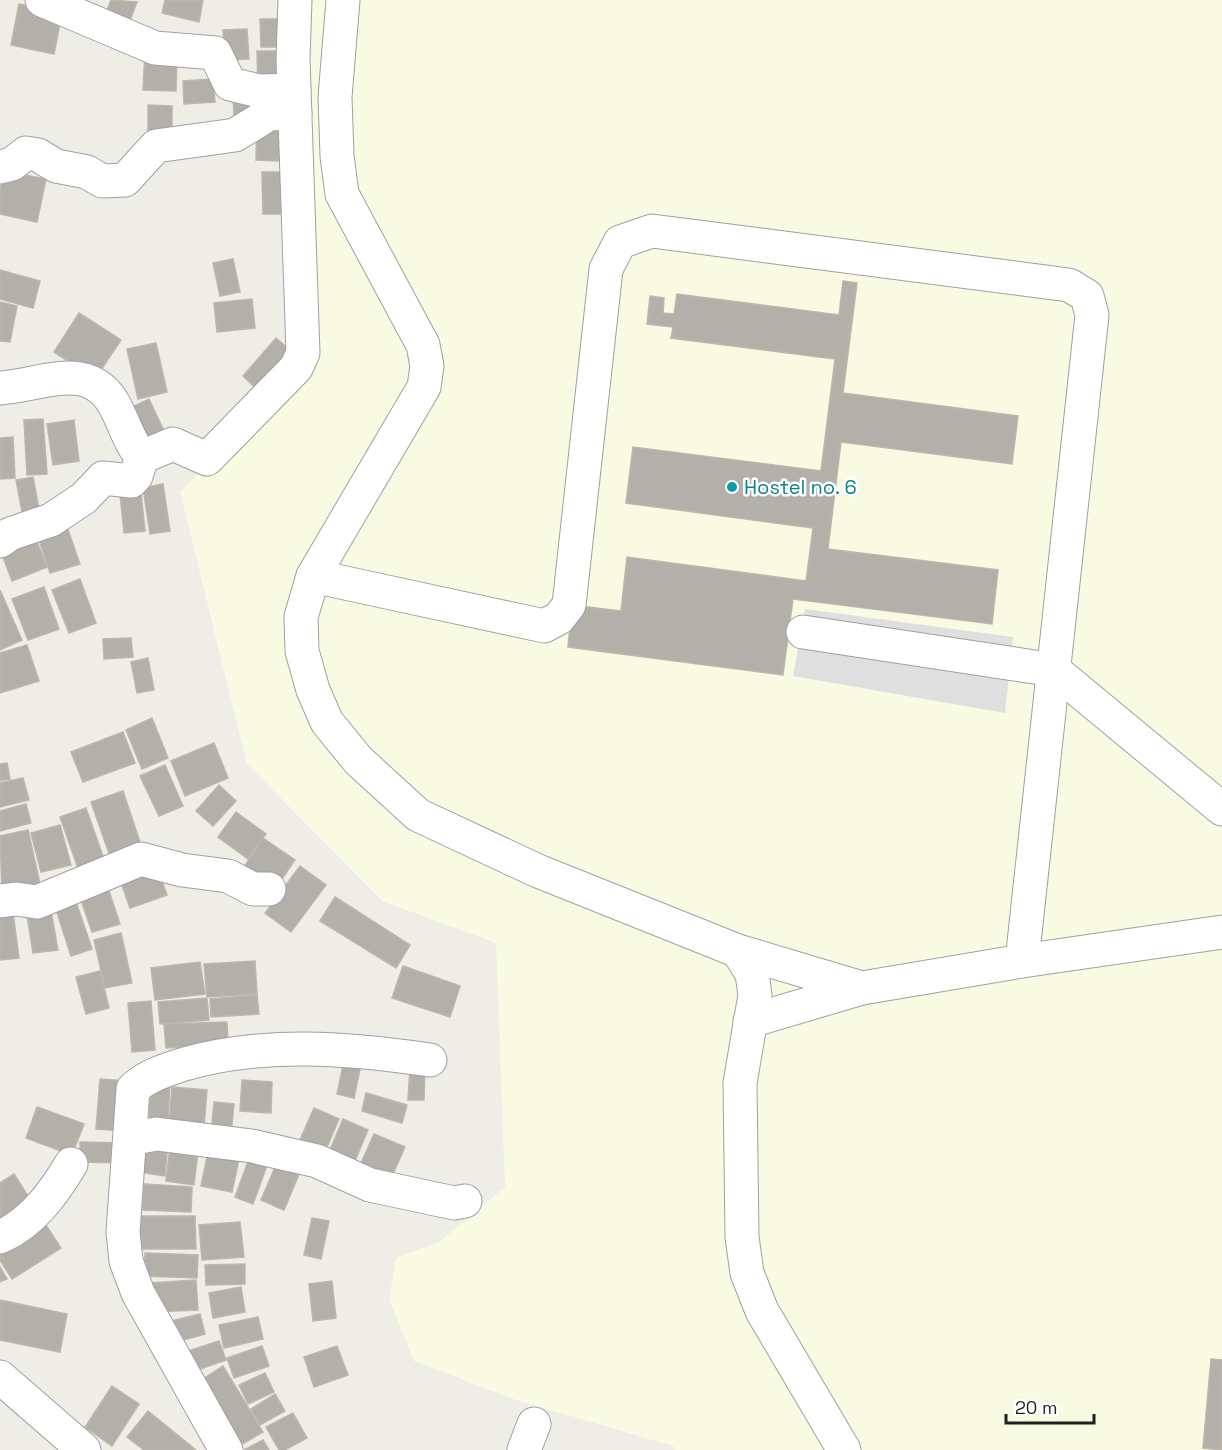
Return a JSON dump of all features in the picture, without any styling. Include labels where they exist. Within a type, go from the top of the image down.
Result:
[{"type":"street","points":[[42,0],[155,48],[215,53],[230,84],[294,102]]},
{"type":"street","points":[[142,457],[173,444],[204,459],[211,458],[296,368],[303,353],[294,102],[295,0]]},
{"type":"street","points":[[342,0],[335,97],[337,156],[342,194],[410,316],[423,345],[427,366],[424,387],[313,576],[301,617],[302,651],[313,690],[327,722],[358,760],[417,815],[538,871],[738,951],[862,988]]},
{"type":"street","points":[[0,167],[12,164],[26,153],[31,153],[56,166],[87,172],[102,181],[125,180],[156,146],[236,135],[269,114],[294,102]]},
{"type":"street","points":[[313,576],[544,626],[559,618],[569,605],[606,270],[620,242],[652,231],[1069,285],[1087,296],[1092,315],[1022,961]]},
{"type":"street","points":[[0,388],[28,385],[54,376],[97,383],[112,399],[142,457],[136,476],[131,481],[103,478],[84,498],[51,520],[10,534],[0,541]]},
{"type":"street","points":[[803,632],[1054,670],[1222,809]]},
{"type":"street","points":[[0,901],[16,899],[37,902],[141,858],[182,870],[228,876],[252,889],[269,890]]},
{"type":"street","points":[[750,1021],[862,988],[1022,961],[1222,932]]},
{"type":"street","points":[[738,951],[752,974],[755,995],[740,1083],[742,1237],[747,1273],[762,1311],[844,1450]]},
{"type":"street","points":[[226,1450],[138,1293],[126,1261],[123,1232],[130,1139],[130,1095],[138,1084],[167,1070],[218,1054],[296,1048],[362,1050],[430,1060]]},
{"type":"street","points":[[130,1139],[156,1134],[252,1146],[318,1161],[370,1185],[454,1203],[465,1201]]},
{"type":"street","points":[[0,1237],[22,1223],[52,1195],[71,1164]]},
{"type":"street","points":[[0,1377],[84,1450]]},
{"type":"shaded area","points":[[294,0],[1222,0],[1222,1450],[675,1450],[673,1446],[516,1400],[414,1361],[389,1299],[396,1258],[439,1242],[505,1187],[496,943],[382,901],[247,764],[180,492],[300,370]]},
{"type":"shaded area","points":[[805,609],[1013,637],[1005,713],[793,676]]},
{"type":"building","points":[[111,0],[137,2],[126,31],[103,22]]},
{"type":"building","points":[[165,0],[203,0],[199,22],[162,13]]},
{"type":"building","points":[[19,4],[62,13],[54,54],[11,45]]},
{"type":"building","points":[[260,19],[280,19],[280,47],[261,47]]},
{"type":"building","points":[[247,29],[249,59],[225,60],[223,30]]},
{"type":"building","points":[[257,51],[281,51],[282,88],[258,88]]},
{"type":"building","points":[[145,52],[177,53],[176,91],[143,90]]},
{"type":"building","points":[[213,79],[215,102],[184,104],[183,81]]},
{"type":"building","points":[[233,92],[251,92],[251,116],[234,116]]},
{"type":"building","points":[[148,105],[172,106],[172,138],[148,138]]},
{"type":"building","points":[[257,121],[281,122],[280,161],[256,160]]},
{"type":"building","points":[[4,171],[46,179],[37,222],[0,214],[0,191]]},
{"type":"building","points":[[262,172],[283,172],[284,214],[263,214]]},
{"type":"building","points":[[233,259],[240,292],[220,296],[213,263]]},
{"type":"building","points":[[0,270],[40,281],[33,308],[0,299]]},
{"type":"building","name":"Hostel no. 6","points":[[843,281],[857,283],[843,393],[1018,416],[1012,464],[841,442],[828,549],[998,570],[992,624],[793,599],[783,675],[568,647],[572,605],[621,611],[627,557],[806,581],[813,528],[626,503],[633,447],[821,471],[835,359],[671,338],[673,327],[647,324],[650,296],[664,298],[663,313],[674,314],[677,294],[839,315]]},
{"type":"building","points":[[252,299],[255,328],[217,332],[214,303]]},
{"type":"building","points":[[0,302],[17,306],[10,342],[0,341]]},
{"type":"building","points":[[79,313],[121,340],[95,379],[54,352]]},
{"type":"building","points":[[276,338],[297,356],[263,395],[243,376]]},
{"type":"building","points":[[156,343],[167,392],[138,399],[127,349]]},
{"type":"building","points":[[149,399],[165,433],[146,442],[130,408]]},
{"type":"building","points":[[43,419],[47,474],[27,475],[24,420]]},
{"type":"building","points":[[74,420],[79,461],[53,465],[47,424]]},
{"type":"building","points":[[13,437],[15,478],[0,479],[0,438]]},
{"type":"building","points":[[33,477],[40,514],[23,517],[16,480]]},
{"type":"building","points":[[140,483],[145,531],[124,533],[119,485]]},
{"type":"building","points":[[163,484],[170,531],[150,534],[143,488]]},
{"type":"building","points":[[67,527],[80,564],[50,573],[38,537]]},
{"type":"building","points":[[36,539],[47,567],[12,581],[1,552]]},
{"type":"building","points":[[80,579],[96,623],[69,633],[52,590]]},
{"type":"building","points":[[44,587],[59,629],[28,640],[12,599]]},
{"type":"building","points":[[0,590],[22,640],[0,650]]},
{"type":"building","points":[[131,638],[133,657],[104,659],[103,639]]},
{"type":"building","points":[[27,645],[39,681],[0,693],[0,653]]},
{"type":"building","points":[[148,658],[154,690],[137,693],[131,662]]},
{"type":"building","points":[[152,718],[168,758],[142,769],[126,730]]},
{"type":"building","points":[[123,732],[135,763],[83,782],[71,752]]},
{"type":"building","points":[[214,743],[228,778],[185,796],[171,761]]},
{"type":"building","points":[[7,763],[10,779],[0,781],[0,764]]},
{"type":"building","points":[[165,765],[183,806],[159,816],[140,776]]},
{"type":"building","points":[[23,778],[29,800],[0,807],[0,783]]},
{"type":"building","points":[[219,785],[236,801],[213,826],[196,811]]},
{"type":"building","points":[[123,791],[142,848],[111,859],[91,802]]},
{"type":"building","points":[[26,804],[31,823],[0,831],[0,811]]},
{"type":"building","points":[[86,808],[105,862],[79,871],[60,817]]},
{"type":"building","points":[[236,812],[266,834],[248,859],[218,837]]},
{"type":"building","points":[[60,825],[71,865],[41,872],[31,833]]},
{"type":"building","points":[[28,830],[40,884],[2,892],[0,836]]},
{"type":"building","points":[[263,838],[295,860],[275,889],[244,867]]},
{"type":"building","points":[[156,864],[167,895],[130,908],[119,877]]},
{"type":"building","points":[[300,866],[326,885],[291,932],[265,913]]},
{"type":"building","points":[[107,885],[120,924],[92,932],[79,894]]},
{"type":"building","points":[[73,893],[92,949],[71,956],[53,900]]},
{"type":"building","points":[[335,897],[410,945],[396,968],[320,921]]},
{"type":"building","points":[[12,905],[19,958],[0,960],[0,907]]},
{"type":"building","points":[[50,905],[58,950],[33,953],[26,909]]},
{"type":"building","points":[[121,933],[132,983],[105,988],[94,940]]},
{"type":"building","points":[[255,961],[257,994],[207,997],[204,964]]},
{"type":"building","points":[[200,962],[205,994],[155,1000],[151,968]]},
{"type":"building","points":[[403,966],[460,986],[450,1017],[392,998]]},
{"type":"building","points":[[100,971],[109,1008],[86,1014],[76,977]]},
{"type":"building","points":[[257,995],[259,1014],[211,1017],[210,999]]},
{"type":"building","points":[[207,998],[209,1020],[160,1024],[158,1002]]},
{"type":"building","points":[[151,1001],[155,1050],[132,1052],[128,1003]]},
{"type":"building","points":[[227,1022],[228,1045],[166,1048],[164,1024]]},
{"type":"building","points":[[346,1051],[363,1055],[354,1098],[337,1094]]},
{"type":"building","points":[[410,1066],[425,1066],[424,1100],[408,1100]]},
{"type":"building","points":[[100,1079],[128,1081],[125,1131],[96,1129]]},
{"type":"building","points":[[242,1080],[272,1082],[271,1113],[240,1111]]},
{"type":"building","points":[[151,1081],[170,1082],[168,1125],[149,1124]]},
{"type":"building","points":[[172,1087],[207,1090],[204,1127],[169,1124]]},
{"type":"building","points":[[366,1093],[407,1105],[402,1123],[362,1111]]},
{"type":"building","points":[[214,1102],[234,1104],[231,1134],[211,1133]]},
{"type":"building","points":[[37,1107],[84,1124],[72,1155],[26,1138]]},
{"type":"building","points":[[314,1108],[339,1119],[322,1159],[297,1147]]},
{"type":"building","points":[[343,1119],[368,1130],[352,1168],[327,1157]]},
{"type":"building","points":[[374,1134],[405,1147],[388,1185],[357,1172]]},
{"type":"building","points":[[142,1139],[168,1143],[165,1176],[139,1172]]},
{"type":"building","points":[[171,1139],[199,1143],[194,1185],[166,1181]]},
{"type":"building","points":[[80,1142],[124,1143],[125,1163],[80,1162]]},
{"type":"building","points":[[208,1152],[239,1159],[232,1192],[201,1186]]},
{"type":"building","points":[[251,1153],[269,1160],[253,1204],[235,1197]]},
{"type":"building","points":[[279,1158],[302,1167],[284,1210],[261,1200]]},
{"type":"building","points":[[14,1174],[33,1204],[0,1224],[0,1183]]},
{"type":"building","points":[[144,1184],[192,1187],[191,1212],[142,1210]]},
{"type":"building","points":[[40,1216],[61,1248],[12,1279],[0,1260],[0,1242]]},
{"type":"building","points":[[134,1216],[195,1216],[196,1249],[134,1249]]},
{"type":"building","points":[[312,1218],[329,1221],[321,1259],[304,1255]]},
{"type":"building","points":[[240,1222],[244,1257],[202,1260],[199,1225]]},
{"type":"building","points":[[145,1253],[198,1255],[197,1278],[144,1276]]},
{"type":"building","points":[[245,1264],[245,1284],[206,1285],[205,1265]]},
{"type":"building","points":[[0,1267],[7,1279],[0,1282]]},
{"type":"building","points":[[196,1280],[198,1310],[151,1312],[150,1283]]},
{"type":"building","points":[[332,1281],[336,1318],[313,1321],[309,1284]]},
{"type":"building","points":[[241,1287],[245,1312],[213,1318],[209,1293]]},
{"type":"building","points":[[0,1300],[67,1314],[60,1352],[0,1340]]},
{"type":"building","points":[[200,1314],[205,1334],[169,1344],[163,1323]]},
{"type":"building","points":[[258,1317],[263,1339],[224,1348],[219,1325]]},
{"type":"building","points":[[219,1341],[226,1360],[183,1375],[176,1355]]},
{"type":"building","points":[[262,1346],[269,1366],[234,1378],[227,1358]]},
{"type":"building","points":[[337,1346],[348,1375],[314,1387],[304,1357]]},
{"type":"building","points":[[1211,1359],[1222,1360],[1222,1450],[1203,1448]]},
{"type":"building","points":[[223,1366],[263,1432],[237,1447],[198,1382]]},
{"type":"building","points":[[265,1373],[274,1392],[248,1404],[239,1385]]},
{"type":"building","points":[[112,1386],[139,1404],[112,1446],[85,1427]]},
{"type":"building","points":[[275,1394],[285,1411],[260,1425],[251,1409]]},
{"type":"building","points":[[148,1411],[196,1450],[144,1450],[127,1437]]},
{"type":"building","points":[[293,1413],[307,1438],[285,1450],[279,1450],[266,1427]]},
{"type":"building","points":[[263,1440],[269,1450],[244,1450]]},
{"type":"place","name":"Hostel no. 6","points":[[732,487]]}]
